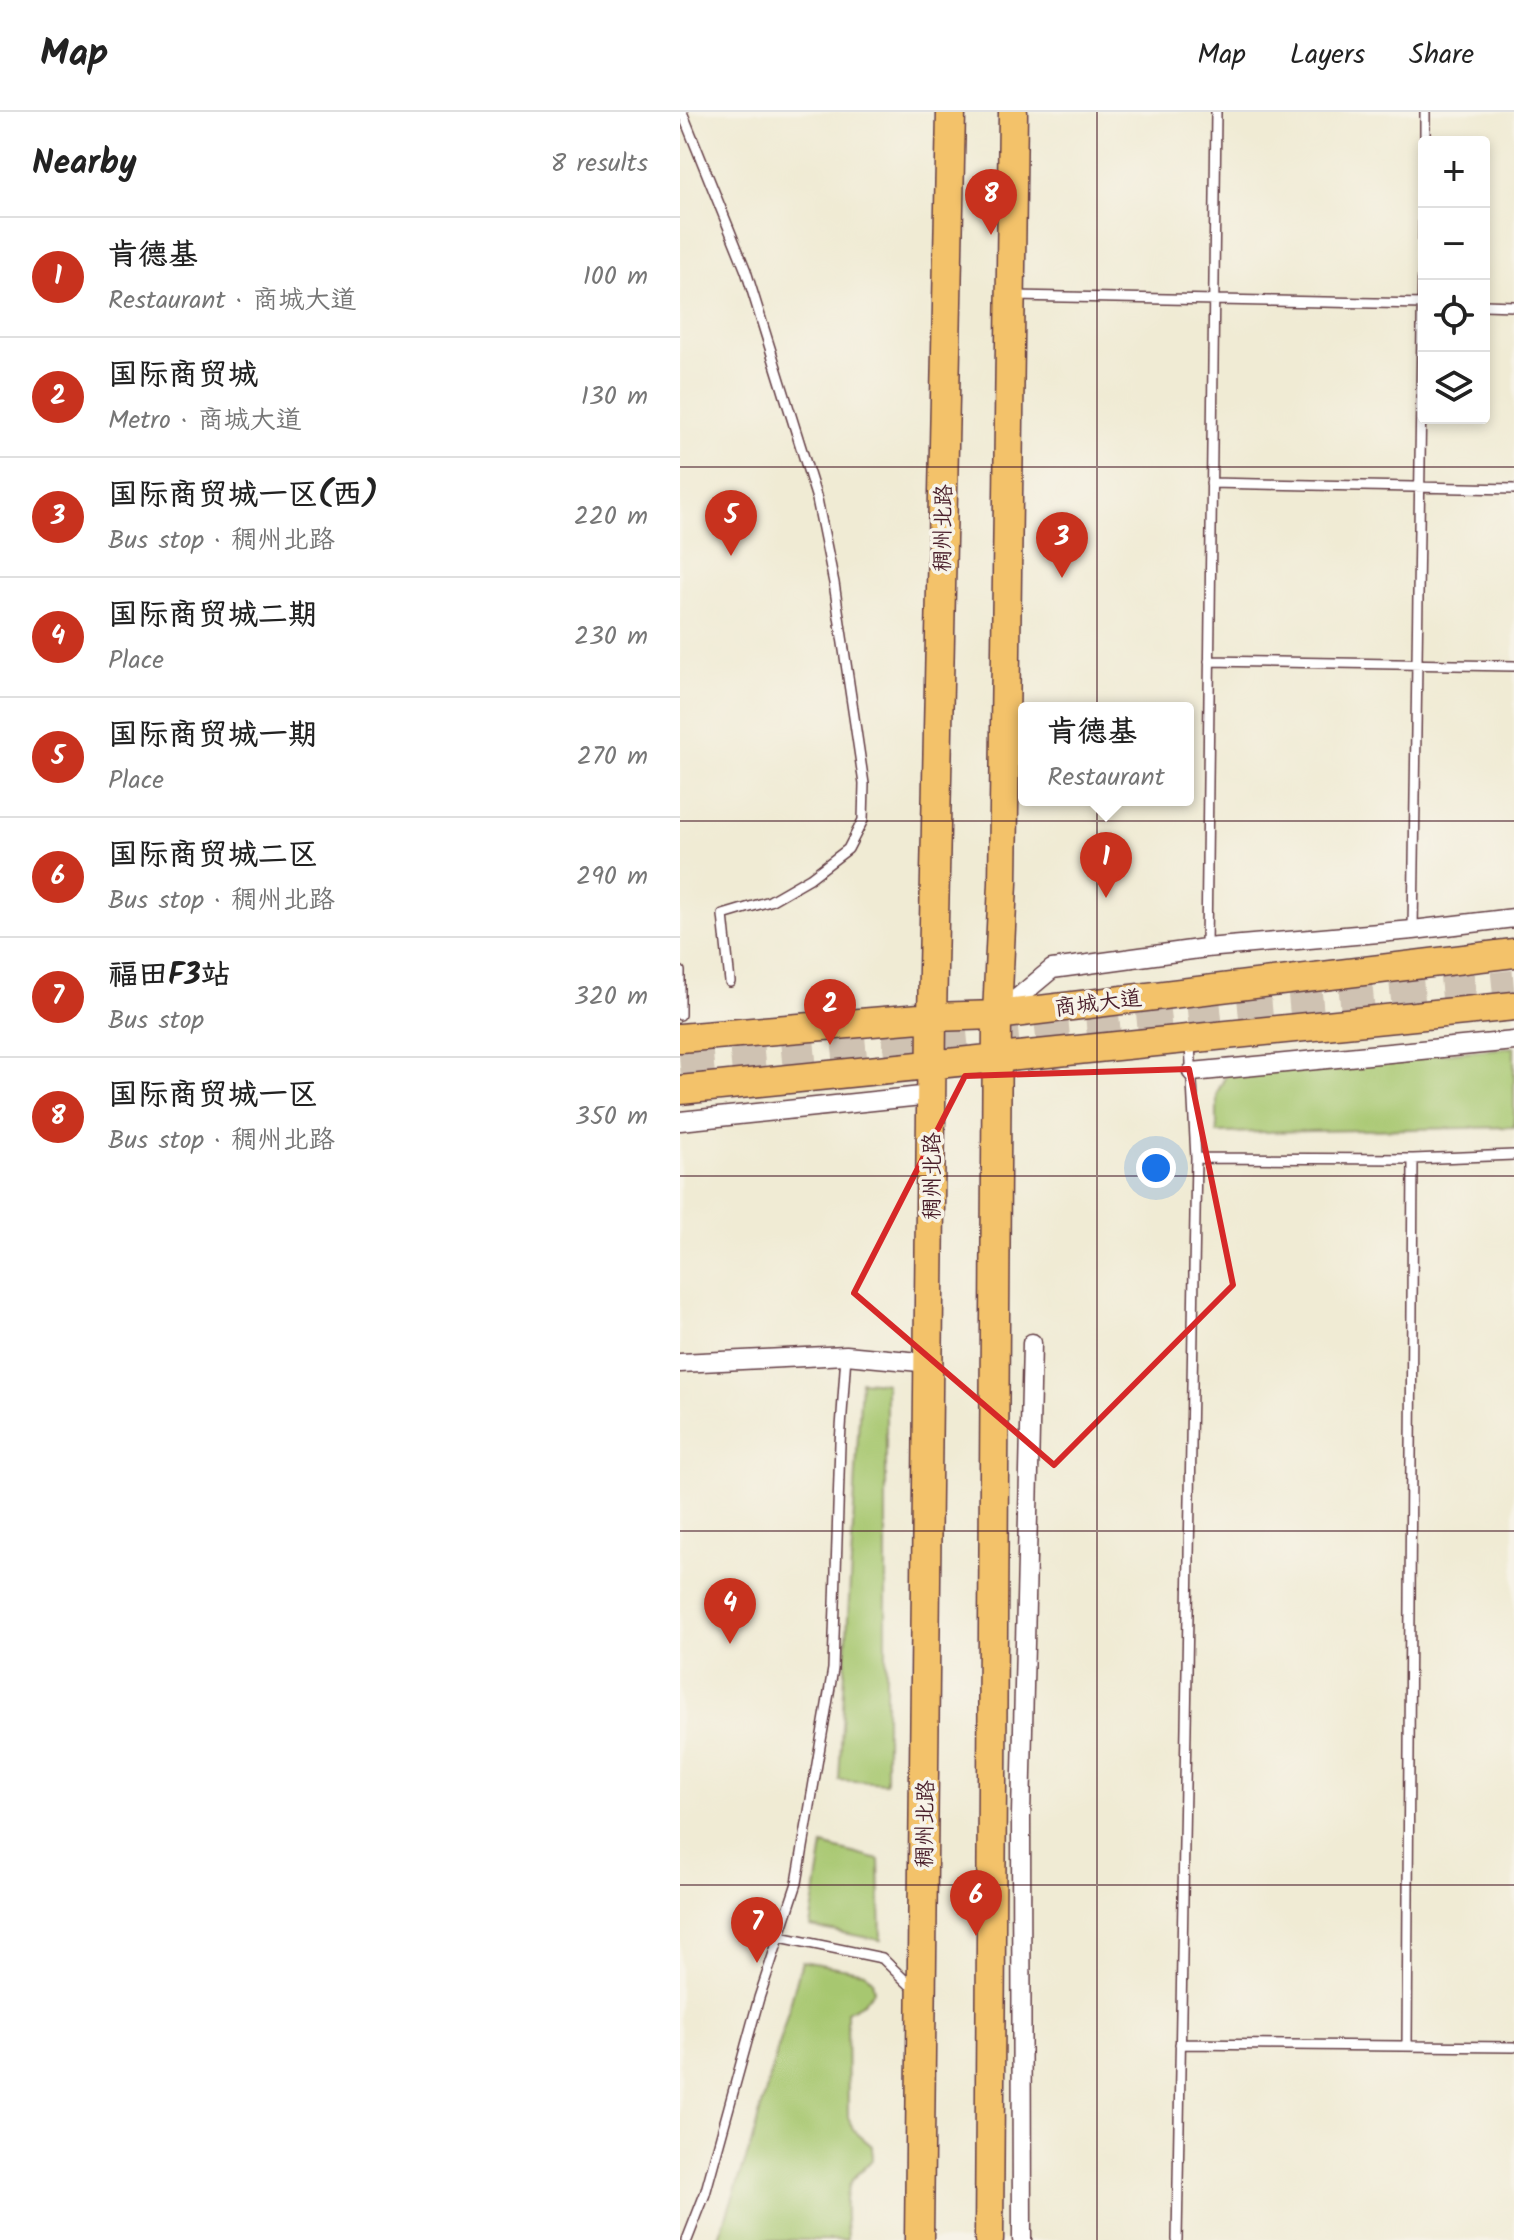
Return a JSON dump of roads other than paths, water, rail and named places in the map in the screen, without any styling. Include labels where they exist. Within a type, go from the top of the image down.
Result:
[{"type":"main road","name":"稠州北路","points":[[919,2240],[931,1062],[951,112]]},
{"type":"main road","points":[[989,2240],[997,1015],[1003,883],[1013,112]]},
{"type":"main road","name":"商城大道","points":[[680,1038],[932,1017],[997,1015],[1514,953]]},
{"type":"main road","name":"商城大道","points":[[680,1090],[931,1062],[1190,1041],[1514,1006]]},
{"type":"street","points":[[997,1015],[1052,969],[1206,948],[1514,918]]},
{"type":"street","points":[[1192,1072],[1514,1041]]},
{"type":"street","points":[[680,1121],[931,1095]]},
{"type":"street","points":[[1022,2240],[1021,1815],[1032,1343]]},
{"type":"street","points":[[680,1363],[846,1355],[930,1363]]},
{"type":"lane","points":[[682,112],[746,271],[817,499],[834,583],[864,784],[863,820],[848,849],[810,878],[770,901],[723,915],[730,982]]},
{"type":"lane","points":[[1206,948],[1216,112]]},
{"type":"lane","points":[[1425,112],[1425,136]]},
{"type":"lane","points":[[1423,280],[1424,208]]},
{"type":"lane","points":[[1011,296],[1418,304]]},
{"type":"lane","points":[[1490,305],[1514,306]]},
{"type":"lane","points":[[1413,930],[1422,352]]},
{"type":"lane","points":[[1211,483],[1514,489]]},
{"type":"lane","points":[[1209,661],[1514,666]]},
{"type":"lane","points":[[680,971],[680,1015]]},
{"type":"lane","points":[[1177,2240],[1196,1158],[1190,1041]]},
{"type":"lane","points":[[1196,1158],[1413,1159],[1514,1155]]},
{"type":"lane","points":[[1407,2046],[1413,1159]]},
{"type":"lane","points":[[687,2240],[705,2194],[759,1998],[797,1883],[833,1669],[846,1355]]},
{"type":"lane","points":[[780,1937],[882,1958],[922,1997]]},
{"type":"lane","points":[[1180,2044],[1514,2047]]},
{"type":"tunnel","points":[[680,1066],[1514,987]]},
{"type":"place","name":"国际商贸城一区","points":[[991,235]]},
{"type":"place","name":"国际商贸城一期","points":[[731,556]]},
{"type":"place","name":"国际商贸城一区(西)","points":[[1062,578]]},
{"type":"place","name":"肯德基","points":[[1106,898]]},
{"type":"place","name":"国际商贸城","points":[[830,1045]]},
{"type":"place","name":"国际商贸城二期","points":[[730,1644]]},
{"type":"place","name":"国际商贸城二区","points":[[976,1936]]},
{"type":"place","name":"福田F3站","points":[[757,1963]]}]
